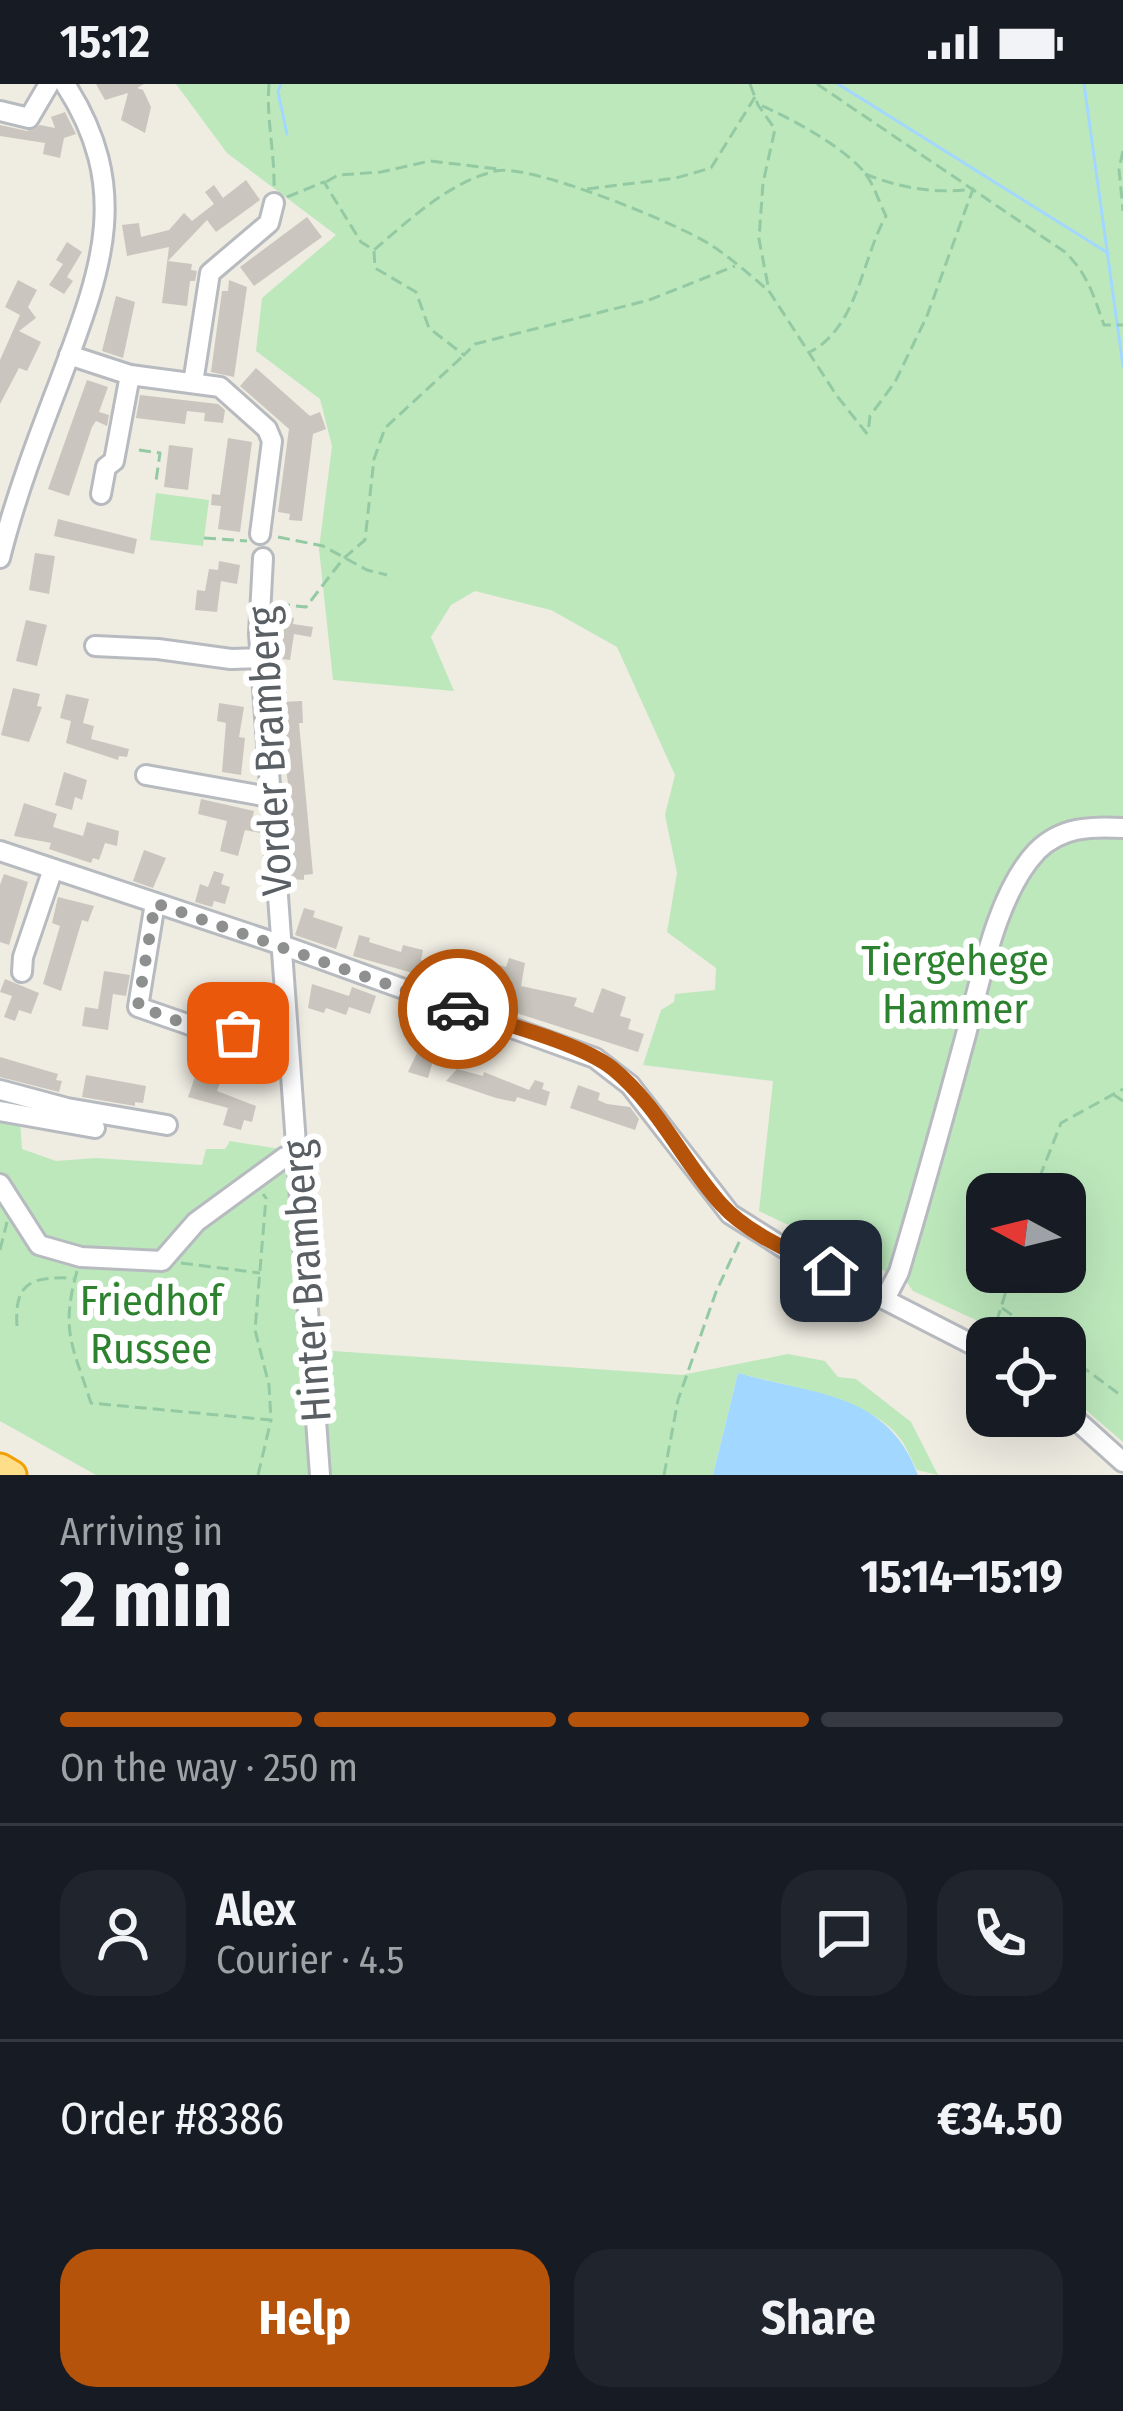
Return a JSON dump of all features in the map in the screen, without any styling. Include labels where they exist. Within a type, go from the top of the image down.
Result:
[{"type":"highway","points":[[0,1468],[12,1475]]},
{"type":"street","points":[[0,112],[29,118],[49,84]]},
{"type":"street","points":[[0,558],[35,446],[97,279],[105,218],[95,146],[65,84]]},
{"type":"street","points":[[69,355],[130,375],[193,383],[210,273],[269,223],[274,203]]},
{"type":"street","points":[[101,494],[106,467],[114,460],[130,375]]},
{"type":"street","name":"Vorder Bramberg","points":[[193,383],[220,387],[271,434],[259,544],[260,658],[279,944]]},
{"type":"street","points":[[94,646],[260,658]]},
{"type":"street","points":[[146,775],[269,797]]},
{"type":"street","points":[[886,1297],[899,1272],[985,968],[1016,879],[1033,855],[1060,834],[1082,827],[1123,827]]},
{"type":"street","points":[[0,851],[279,944],[604,1063],[630,1085],[724,1207],[747,1225],[966,1341]]},
{"type":"street","points":[[22,972],[53,869]]},
{"type":"street","points":[[155,903],[138,1006],[212,1034],[238,1033]]},
{"type":"street","name":"Hinter Bramberg","points":[[279,944],[320,1475]]},
{"type":"street","points":[[0,1090],[67,1108],[167,1125]]},
{"type":"street","points":[[0,1111],[95,1128]]},
{"type":"street","points":[[4,1190],[39,1245],[81,1257],[162,1261],[196,1222],[297,1153]]},
{"type":"street","points":[[1086,1429],[1123,1462]]},
{"type":"path","points":[[269,84],[274,203],[338,175],[381,172],[430,160],[542,175],[710,244],[769,290]]},
{"type":"path","points":[[750,84],[776,129],[764,183],[759,239],[769,290],[868,435],[870,416],[895,382],[927,316],[973,189]]},
{"type":"path","points":[[817,84],[1065,252],[1082,268],[1107,327],[1123,325]]},
{"type":"path","points":[[585,190],[676,178],[711,168],[755,97]]},
{"type":"path","points":[[758,105],[789,118],[865,174],[894,185],[944,193],[973,189]]},
{"type":"path","points":[[1123,151],[1119,169],[1123,211]]},
{"type":"path","points":[[374,250],[422,209],[500,169]]},
{"type":"path","points":[[808,353],[826,344],[842,319],[865,273],[870,243],[886,216],[865,174]]},
{"type":"path","points":[[324,182],[362,242],[374,250]]},
{"type":"path","points":[[374,250],[375,268],[416,292],[429,328],[464,355]]},
{"type":"path","points":[[261,602],[306,607],[365,540],[374,459],[385,428],[475,344],[649,300],[737,266]]},
{"type":"path","points":[[139,450],[161,450],[156,481]]},
{"type":"path","points":[[205,538],[323,546],[387,575]]},
{"type":"path","points":[[238,1033],[250,1031],[288,1045]]},
{"type":"path","points":[[1041,1173],[1061,1124],[1123,1089]]},
{"type":"path","points":[[1113,1094],[1123,1101]]},
{"type":"path","points":[[254,1183],[266,1198],[255,1330],[271,1420],[258,1475]]},
{"type":"path","points":[[0,1250],[7,1233],[4,1190]]},
{"type":"path","points":[[664,1475],[678,1400],[716,1292],[747,1225]]},
{"type":"path","points":[[81,1257],[66,1318],[71,1351],[92,1403],[271,1420]]},
{"type":"path","points":[[162,1261],[260,1273]]},
{"type":"path","points":[[17,1326],[19,1294],[26,1286],[35,1279],[75,1278]]},
{"type":"path","points":[[1006,1293],[1002,1307],[1016,1317]]},
{"type":"path","points":[[1086,1370],[1123,1397]]},
{"type":"green space","name":"Tiergehege Hammer","points":[[176,84],[1123,84],[1123,1442],[1086,1410],[1086,1317],[969,1317],[913,1291],[906,1281],[759,1211],[773,1081],[643,1065],[661,1010],[674,1002],[675,994],[715,990],[716,968],[667,932],[677,873],[665,815],[675,775],[617,647],[551,610],[475,591],[451,605],[431,637],[454,691],[333,680],[319,549],[332,446],[320,399],[256,351],[262,298],[336,235],[227,153]]},
{"type":"green space","points":[[156,493],[209,500],[203,546],[150,540]]},
{"type":"green space","name":"Friedhof Russee","points":[[0,1100],[19,1106],[22,1149],[56,1161],[96,1158],[202,1165],[206,1149],[225,1149],[230,1141],[292,1151],[310,1475],[96,1475],[0,1421]]},
{"type":"green space","points":[[319,1350],[682,1375],[788,1354],[825,1361],[838,1377],[856,1379],[911,1422],[938,1475],[917,1470],[898,1436],[867,1412],[824,1395],[738,1373],[713,1475],[325,1475]]},
{"type":"water","points":[[738,1373],[819,1393],[867,1412],[904,1447],[918,1475],[713,1475]]},
{"type":"building","points":[[96,84],[144,84],[137,88],[143,90],[151,107],[145,133],[121,120],[128,93],[105,100]]},
{"type":"building","points":[[65,112],[76,134],[64,138],[60,158],[43,154],[45,143],[0,136],[0,125],[27,131],[40,125],[55,128],[51,117]]},
{"type":"building","points":[[246,180],[260,200],[216,232],[207,220],[168,261],[192,264],[191,270],[197,271],[195,281],[190,281],[187,306],[162,303],[169,247],[127,256],[122,225],[139,223],[141,237],[169,230],[184,213],[192,221],[214,204],[205,192],[214,185],[223,198]]},
{"type":"building","points":[[307,217],[322,237],[254,286],[240,267]]},
{"type":"building","points":[[67,242],[82,252],[67,277],[73,281],[64,294],[49,285],[63,264],[56,260]]},
{"type":"building","points":[[18,280],[37,290],[28,307],[36,318],[19,331],[41,342],[27,371],[19,368],[0,404],[0,360],[20,315],[5,307]]},
{"type":"building","points":[[229,280],[247,287],[234,377],[211,372],[222,291],[228,291]]},
{"type":"building","points":[[116,296],[135,302],[123,358],[102,351]]},
{"type":"building","points":[[256,368],[310,416],[320,412],[326,429],[313,434],[302,521],[289,520],[290,514],[278,512],[289,429],[240,386]]},
{"type":"building","points":[[87,380],[108,387],[99,412],[109,415],[107,426],[96,421],[92,427],[69,496],[48,489]]},
{"type":"building","points":[[140,395],[218,404],[225,410],[223,423],[204,421],[205,413],[187,411],[185,424],[136,418]]},
{"type":"building","points":[[228,438],[252,442],[240,532],[218,529],[221,506],[211,505],[212,494],[220,495]]},
{"type":"building","points":[[169,445],[193,448],[188,490],[164,487]]},
{"type":"building","points":[[58,519],[137,539],[134,554],[54,536]]},
{"type":"building","points":[[35,553],[55,556],[49,594],[29,590]]},
{"type":"building","points":[[219,561],[240,565],[237,584],[221,581],[217,612],[195,610],[197,590],[205,591],[209,569],[218,570]]},
{"type":"building","points":[[274,615],[313,627],[311,637],[294,634],[290,660],[274,658]]},
{"type":"building","points":[[26,620],[47,625],[37,666],[16,661]]},
{"type":"building","points":[[13,688],[40,694],[37,706],[42,707],[29,742],[1,735]]},
{"type":"building","points":[[66,694],[89,699],[83,723],[94,726],[91,739],[129,749],[127,757],[118,760],[66,743],[71,721],[60,718]]},
{"type":"building","points":[[302,701],[303,723],[299,723],[313,874],[304,875],[304,880],[290,879],[288,783],[280,731],[280,702]]},
{"type":"building","points":[[219,703],[244,707],[239,737],[245,738],[241,775],[222,772],[226,723],[217,721]]},
{"type":"building","points":[[64,772],[87,780],[82,800],[75,797],[72,810],[55,805]]},
{"type":"building","points":[[201,799],[254,811],[252,820],[259,822],[260,833],[245,830],[238,856],[220,851],[227,821],[198,814]]},
{"type":"building","points":[[24,803],[57,814],[53,827],[83,836],[87,822],[119,831],[117,846],[105,843],[99,860],[93,858],[91,863],[49,849],[51,843],[14,836]]},
{"type":"building","points":[[144,850],[166,858],[153,888],[133,881]]},
{"type":"building","points":[[214,871],[224,874],[221,884],[230,887],[225,904],[214,901],[212,907],[195,902],[200,884],[208,887]]},
{"type":"building","points":[[4,874],[28,882],[9,945],[0,942]]},
{"type":"building","points":[[58,897],[94,906],[88,922],[82,920],[61,991],[43,984],[60,926],[52,923]]},
{"type":"building","points":[[304,908],[315,911],[313,917],[343,927],[336,949],[295,935]]},
{"type":"building","points":[[359,935],[401,952],[403,945],[423,950],[421,960],[439,966],[441,960],[490,979],[495,964],[506,967],[509,958],[525,963],[521,986],[577,998],[574,1006],[593,1013],[602,988],[626,997],[620,1016],[631,1019],[628,1029],[644,1034],[638,1052],[448,991],[433,984],[434,979],[353,956]]},
{"type":"building","points":[[104,971],[130,975],[126,996],[113,994],[108,1030],[82,1026],[85,1007],[98,1009]]},
{"type":"building","points":[[5,979],[39,993],[31,1014],[19,1010],[15,1021],[4,1017],[12,996],[0,992]]},
{"type":"building","points":[[312,984],[349,996],[352,987],[376,996],[370,1014],[349,1007],[346,1015],[308,1008]]},
{"type":"building","points":[[410,1011],[444,1023],[428,1078],[408,1072],[425,1036],[409,1030]]},
{"type":"building","points":[[212,1053],[228,1058],[217,1091],[256,1106],[252,1122],[244,1120],[241,1130],[223,1125],[228,1108],[188,1097],[198,1068],[206,1071]]},
{"type":"building","points":[[0,1057],[58,1074],[56,1080],[62,1081],[59,1092],[0,1077]]},
{"type":"building","points":[[457,1069],[483,1076],[484,1072],[529,1090],[535,1080],[544,1083],[542,1089],[550,1092],[546,1106],[517,1097],[515,1102],[496,1098],[446,1081]]},
{"type":"building","points":[[86,1075],[146,1086],[143,1103],[135,1102],[135,1106],[82,1097]]},
{"type":"building","points":[[578,1085],[600,1093],[598,1100],[607,1104],[630,1107],[639,1119],[635,1130],[570,1108]]},
{"type":"waterway","points":[[281,84],[278,92],[287,134]]},
{"type":"waterway","points":[[838,84],[1108,253]]},
{"type":"waterway","points":[[1084,84],[1123,366]]},
{"type":"way so far","points":[[238,1033],[212,1034],[138,1006],[155,903],[458,1009]]},
{"type":"route","points":[[458,1009],[604,1063],[630,1085],[724,1207],[784,1248],[831,1271]]}]
